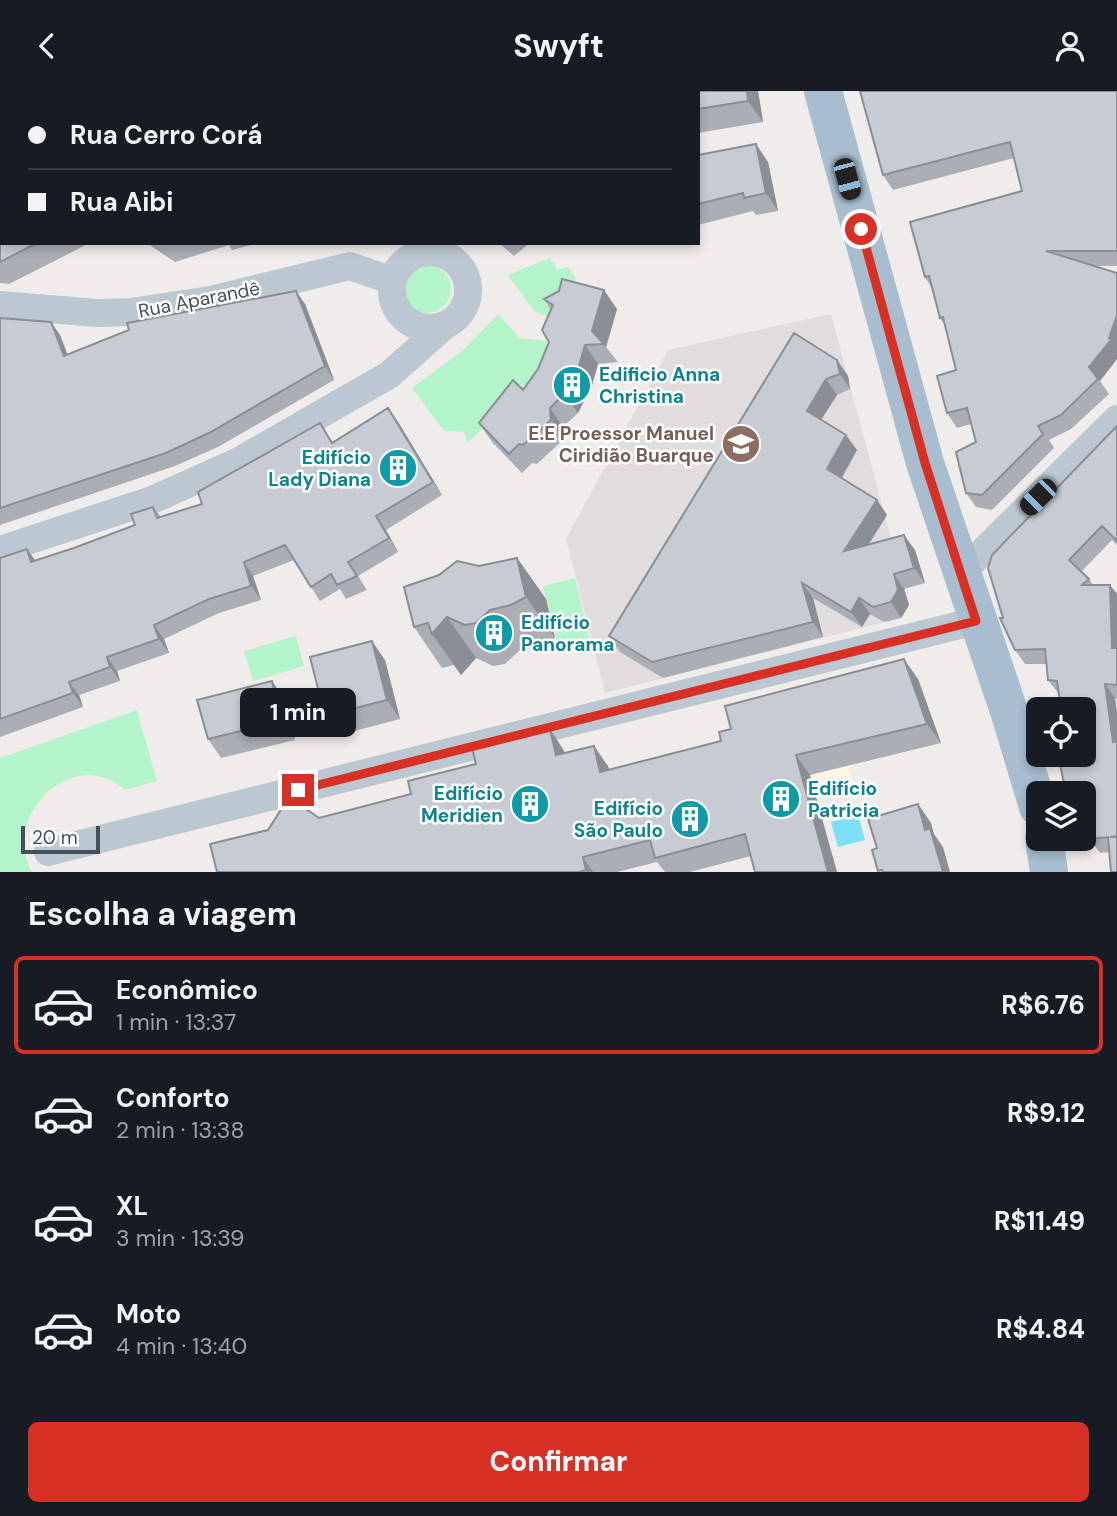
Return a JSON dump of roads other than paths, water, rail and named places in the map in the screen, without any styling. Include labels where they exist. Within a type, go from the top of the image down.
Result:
[{"type":"main road","points":[[823,91],[925,463],[1030,781]]},
{"type":"main road","points":[[1046,851],[1049,872]]},
{"type":"street","points":[[0,550],[152,500],[199,480],[290,434],[389,375],[454,320],[467,300],[468,288],[459,266],[439,253],[416,255],[406,261],[393,281],[394,302],[407,320],[418,327],[444,326]]},
{"type":"street","name":"Rua Aparandê","points":[[0,305],[97,313],[131,312],[211,300],[350,266],[393,281]]},
{"type":"street","points":[[389,375],[407,320]]},
{"type":"street","points":[[960,574],[1117,419]]},
{"type":"street","points":[[48,852],[976,621]]},
{"type":"water","points":[[858,815],[865,840],[838,847],[831,822]]},
{"type":"place","name":"Edificio Anna Christina","points":[[572,385]]},
{"type":"place","name":"E.E Proessor Manuel Ciridião Buarque","points":[[741,444]]},
{"type":"place","name":"Edifício Lady Diana","points":[[398,468]]},
{"type":"place","name":"Edifício Panorama","points":[[494,633]]},
{"type":"place","name":"Edifício Patricia","points":[[781,799]]},
{"type":"place","name":"Edifício Meridien","points":[[530,804]]},
{"type":"place","name":"Edifício São Paulo","points":[[690,819]]}]
